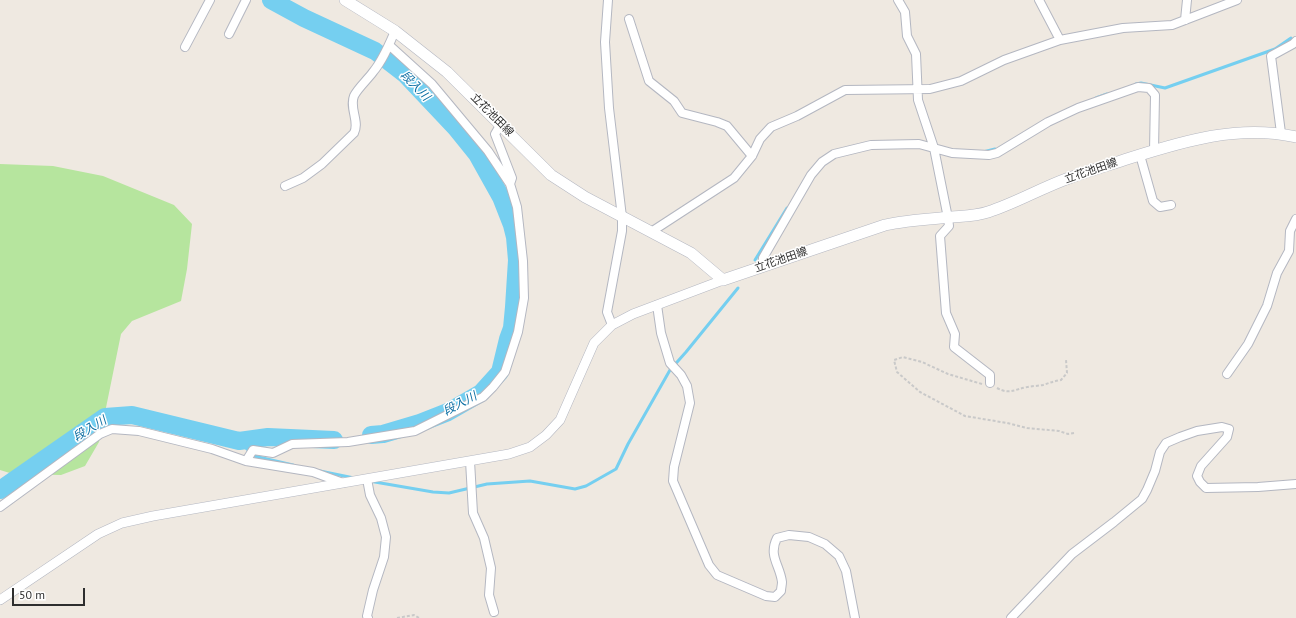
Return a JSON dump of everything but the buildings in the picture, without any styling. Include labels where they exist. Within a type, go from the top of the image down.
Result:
[{"type":"main road","name":"立花池田線","points":[[345,0],[395,31],[447,72],[501,124],[551,176],[585,197],[691,253],[724,280],[885,225],[899,222],[986,213],[1002,208],[1068,178],[1188,140],[1223,134],[1257,132],[1281,133],[1296,137]]},
{"type":"street","points":[[185,47],[210,0]]},
{"type":"street","points":[[229,34],[246,0]]},
{"type":"street","points":[[608,0],[605,42],[609,108],[622,217],[622,231],[608,312],[612,325]]},
{"type":"street","points":[[898,0],[905,12],[907,36],[916,54],[918,100],[934,148],[948,218],[949,226],[940,236],[946,313],[955,334],[954,347],[990,375],[990,383]]},
{"type":"street","points":[[1038,0],[1060,40]]},
{"type":"street","points":[[1185,20],[1187,0]]},
{"type":"street","points":[[651,232],[734,178],[752,156],[760,139],[771,127],[797,116],[845,90],[930,89],[961,81],[1004,60],[1060,40],[1123,28],[1172,25],[1237,0]]},
{"type":"street","points":[[628,19],[649,80],[674,100],[682,113],[727,126],[752,156]]},
{"type":"street","points":[[285,186],[303,178],[322,164],[354,132],[356,129],[356,120],[353,111],[354,97],[374,71],[395,31]]},
{"type":"street","points":[[1281,133],[1270,56],[1296,41]]},
{"type":"street","points":[[246,461],[253,450],[272,453],[292,444],[348,442],[415,431],[483,397],[493,387],[504,372],[514,345],[518,332],[524,298],[522,240],[517,207],[510,184],[488,151],[432,84],[389,45]]},
{"type":"street","points":[[762,267],[763,258],[811,175],[822,162],[834,154],[871,145],[919,144],[952,153],[989,155],[997,153],[1048,122],[1078,108],[1138,87],[1150,88],[1155,95],[1154,150]]},
{"type":"street","points":[[501,124],[495,134],[512,178],[510,184]]},
{"type":"street","points":[[1140,155],[1153,201],[1160,207],[1171,205]]},
{"type":"street","points":[[1227,374],[1248,344],[1267,306],[1277,273],[1290,251],[1290,231],[1296,219]]},
{"type":"street","points":[[0,600],[98,534],[122,523],[153,516],[509,454],[530,447],[546,435],[560,420],[594,343],[612,325],[633,314],[724,280]]},
{"type":"street","points":[[657,305],[661,333],[670,363],[681,375],[687,386],[690,403],[674,467],[673,481],[708,565],[717,575],[766,596],[775,597],[781,591],[782,581],[773,555],[774,545],[777,538],[789,535],[809,538],[825,544],[839,556],[846,571],[855,618]]},
{"type":"street","points":[[1011,618],[1072,554],[1142,499],[1148,490],[1160,452],[1166,443],[1197,431],[1222,427],[1229,429],[1227,437],[1201,466],[1197,476],[1206,488],[1258,488],[1296,484]]},
{"type":"street","points":[[0,507],[100,434],[112,429],[139,431],[212,449],[246,461],[313,472],[343,483]]},
{"type":"street","points":[[470,461],[473,513],[484,538],[490,568],[489,595],[494,612]]},
{"type":"street","points":[[367,479],[370,495],[381,518],[386,537],[384,557],[373,590],[368,618]]},
{"type":"path","points":[[1066,360],[1067,373],[1061,380],[1051,381],[1042,385],[1025,387],[1014,391],[1003,391],[990,383],[981,384],[948,374],[922,362],[903,357],[894,360],[897,372],[920,392],[966,416],[1007,422],[1027,428],[1059,431],[1068,434],[1074,433]]},
{"type":"path","points":[[397,618],[414,615],[419,618]]},
{"type":"green space","points":[[0,164],[53,166],[103,176],[174,205],[192,224],[187,269],[181,301],[132,321],[121,334],[99,442],[85,466],[61,475],[13,474],[0,470]]},
{"type":"waterway","name":"段入川","points":[[271,0],[304,18],[375,51],[406,75],[456,128],[477,154],[501,197],[515,237],[517,260],[512,328],[500,372],[481,393],[448,412],[420,423],[383,434],[371,435]]},
{"type":"waterway","points":[[1136,84],[1141,83],[1165,88],[1275,49],[1291,38]]},
{"type":"waterway","points":[[1096,98],[1107,94]]},
{"type":"waterway","points":[[983,152],[995,149]]},
{"type":"waterway","points":[[755,260],[787,208]]},
{"type":"waterway","points":[[369,481],[433,492],[449,493],[487,484],[530,481],[575,489],[586,486],[616,469],[628,444],[670,370],[738,288]]},
{"type":"waterway","name":"段入川","points":[[0,490],[105,417],[132,415],[239,441],[268,437],[334,440]]},
{"type":"waterway","points":[[239,441],[254,456],[293,465]]},
{"type":"waterway","points":[[320,471],[354,478]]}]
